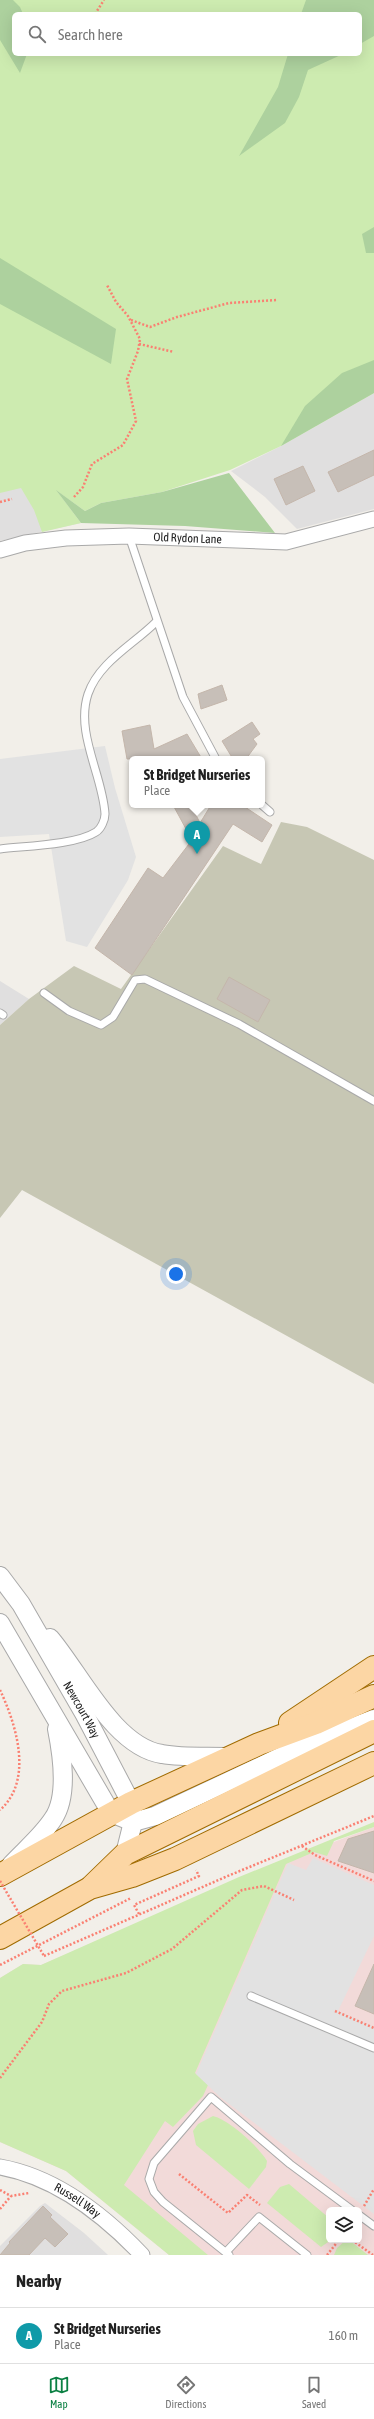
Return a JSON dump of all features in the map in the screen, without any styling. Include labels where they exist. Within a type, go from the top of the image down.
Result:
[{"type":"main road","points":[[259,1744],[374,1667]]},
{"type":"main road","points":[[1,1877],[111,1813],[132,1812],[230,1757],[259,1744],[316,1723],[374,1696]]},
{"type":"main road","points":[[90,1888],[125,1854],[374,1731]]},
{"type":"main road","points":[[0,1938],[90,1888],[132,1876],[175,1859],[374,1763]]},
{"type":"street","name":"Old Rydon Lane","points":[[0,550],[26,544],[66,538],[129,536],[286,542],[374,519]]},
{"type":"street","name":"Newcourt Way","points":[[0,1576],[21,1604],[85,1715],[132,1812]]},
{"type":"street","points":[[21,1604],[66,1656],[116,1727],[136,1743],[161,1754],[230,1757]]},
{"type":"street","points":[[0,1623],[54,1713],[111,1813]]},
{"type":"street","points":[[1,1877],[54,1818],[62,1790],[63,1760],[54,1713]]},
{"type":"street","points":[[125,1854],[132,1812],[155,1816],[295,1750],[374,1719]]},
{"type":"street","name":"Russell Way","points":[[0,2167],[29,2175],[59,2187],[121,2233],[142,2255]]},
{"type":"lane","points":[[129,536],[156,622],[183,698],[214,756]]},
{"type":"lane","points":[[0,849],[70,841],[96,832],[104,822],[105,814],[100,785],[85,713],[88,695],[94,680],[109,661],[156,622]]},
{"type":"lane","points":[[265,808],[270,812]]},
{"type":"lane","points":[[44,993],[69,1011],[101,1025],[113,1017],[135,980],[145,979],[239,1024],[374,1101]]},
{"type":"lane","points":[[251,1996],[374,2048]]},
{"type":"lane","points":[[306,2254],[259,2217],[227,2254],[163,2202],[154,2192],[149,2179],[154,2163],[211,2097],[290,2164],[348,2207]]},
{"type":"lane","points":[[362,2216],[374,2226]]},
{"type":"path","points":[[96,12],[104,0]]},
{"type":"path","points":[[74,496],[83,487],[92,464],[123,445],[136,421],[127,379],[140,339],[130,320],[116,302],[108,285]]},
{"type":"path","points":[[130,320],[150,327],[177,317],[229,303],[278,300]]},
{"type":"path","points":[[139,344],[174,352]]},
{"type":"path","points":[[0,502],[12,499]]},
{"type":"path","points":[[0,1690],[12,1721],[19,1763],[16,1784],[11,1796],[0,1810]]},
{"type":"path","points":[[1,1877],[44,1956],[139,1914],[374,1816]]},
{"type":"path","points":[[301,1846],[314,1855],[374,1881]]},
{"type":"path","points":[[139,1914],[134,1906],[199,1876],[195,1868]]},
{"type":"path","points":[[0,2078],[42,2022],[49,2004],[62,1991],[126,1972],[172,1950],[242,1890],[264,1886],[294,1900]]},
{"type":"path","points":[[0,1965],[121,1902]]},
{"type":"path","points":[[334,2011],[374,2028]]},
{"type":"path","points":[[362,2210],[374,2188]]},
{"type":"path","points":[[0,2190],[11,2196],[31,2193]]},
{"type":"path","points":[[0,2209],[11,2196]]},
{"type":"path","points":[[327,2255],[337,2243]]},
{"type":"path","points":[[356,2243],[373,2255]]},
{"type":"shaded area","points":[[374,393],[374,509],[297,529],[265,497],[231,471],[281,446]]},
{"type":"shaded area","points":[[0,449],[81,523],[0,541]]},
{"type":"shaded area","points":[[105,746],[115,788],[136,857],[128,880],[87,947],[66,941],[49,834],[0,837],[0,759]]},
{"type":"shaded area","points":[[281,822],[307,827],[374,860],[374,1384],[22,1190],[0,1218],[0,1025],[29,999],[74,966],[121,989],[223,846],[261,864]]},
{"type":"shaded area","points":[[0,981],[29,999],[0,1025]]},
{"type":"shaded area","points":[[374,1827],[374,2255],[169,2255],[66,2171],[0,2142],[0,1978],[23,1964],[41,1965],[288,1859]]},
{"type":"shaded area","points":[[313,1858],[374,1885],[374,1936],[338,2011],[374,2027],[374,2214],[220,2097],[196,2074],[288,1863],[306,1870]]},
{"type":"shaded area","points":[[45,2203],[84,2233],[108,2255],[0,2255],[0,2246],[40,2206]]},
{"type":"green space","points":[[0,0],[374,0],[374,393],[281,446],[230,470],[162,492],[101,503],[85,511],[57,491],[81,523],[42,532],[34,510],[21,488],[0,493]]},
{"type":"green space","points":[[0,0],[13,0],[20,7],[22,12],[12,12],[12,56],[26,56],[20,73],[0,40]]},
{"type":"green space","points":[[306,0],[374,0],[374,36],[362,43],[362,12],[302,12]]},
{"type":"green space","points":[[287,56],[339,56],[308,70],[299,97],[285,123],[239,156],[278,87]]},
{"type":"green space","points":[[374,227],[374,253],[366,253],[362,234]]},
{"type":"green space","points":[[0,258],[116,329],[111,364],[0,304]]},
{"type":"green space","points":[[374,360],[374,393],[281,446],[305,406],[342,373]]},
{"type":"green space","points":[[229,473],[275,533],[185,526],[81,523],[56,490],[85,511],[101,503],[162,492]]},
{"type":"green space","points":[[374,1822],[374,1827],[334,1841],[327,1856],[314,1852],[286,1864],[195,2073],[208,2085],[203,2096],[173,2127],[165,2121],[124,2185],[208,2255],[169,2255],[66,2171],[0,2142],[0,1978],[23,1964],[41,1965],[239,1877]]},
{"type":"green space","points":[[213,2116],[220,2118],[243,2134],[267,2161],[266,2167],[249,2189],[196,2145],[193,2131],[198,2124]]},
{"type":"green space","points":[[289,2184],[326,2215],[327,2243],[321,2247],[267,2203],[280,2187]]},
{"type":"green space","points":[[343,2243],[353,2243],[368,2255],[334,2255],[337,2248]]},
{"type":"building","points":[[374,450],[374,475],[338,492],[328,472]]},
{"type":"building","points":[[303,466],[315,491],[286,505],[274,479]]},
{"type":"building","points":[[222,685],[227,700],[201,709],[198,694]]},
{"type":"building","points":[[252,722],[260,734],[253,739],[257,744],[248,756],[231,756],[222,741]]},
{"type":"building","points":[[150,725],[154,749],[187,734],[200,756],[129,756],[129,759],[127,759],[122,731]]},
{"type":"building","points":[[175,808],[192,808],[200,823],[209,808],[246,808],[272,825],[262,842],[233,824],[132,975],[95,948],[148,868],[163,878],[192,840]]},
{"type":"building","points":[[229,977],[270,1000],[258,1022],[217,999]]},
{"type":"building","points":[[374,1831],[374,1873],[338,1861],[348,1839]]},
{"type":"building","points":[[374,1964],[374,2014],[355,2006]]},
{"type":"building","points":[[43,2206],[52,2215],[50,2217],[68,2234],[55,2247],[45,2238],[29,2255],[0,2255],[10,2243],[9,2242]]},
{"type":"place","name":"St Bridget Nurseries","points":[[197,854]]}]
